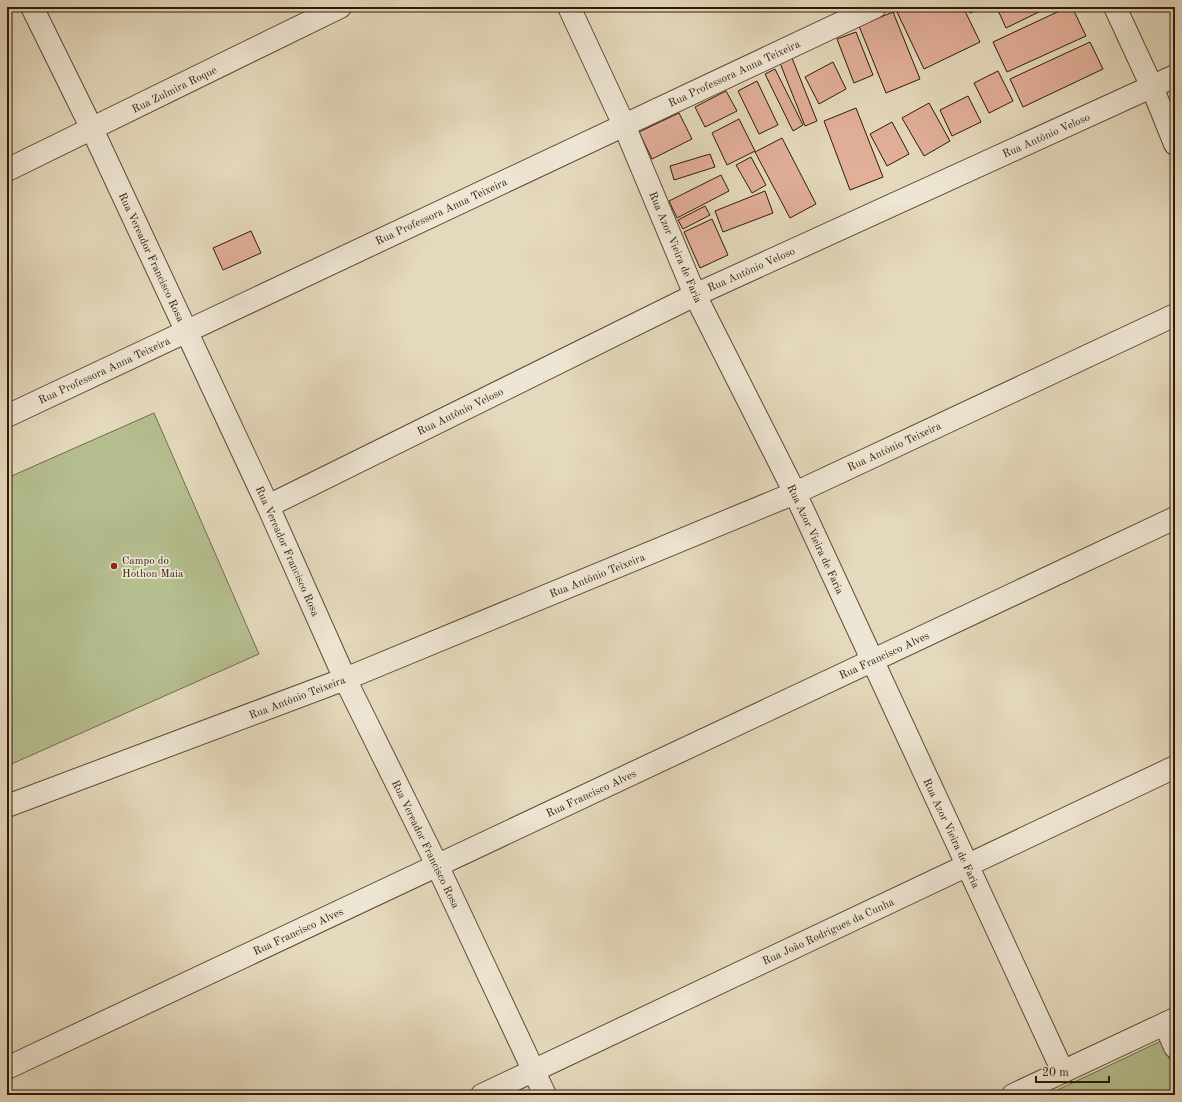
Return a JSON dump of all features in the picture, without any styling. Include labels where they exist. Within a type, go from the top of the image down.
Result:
[{"type":"street","name":"Rua Vereador Francisco Rosa","points":[[32,7],[92,129],[187,331],[268,506],[345,679],[437,865],[545,1095]]},
{"type":"street","name":"Rua Zulmira Roque","points":[[7,170],[340,7]]},
{"type":"street","name":"Rua Azor Vieira de Faria","points":[[569,7],[624,125],[695,295],[795,493],[1063,1072]]},
{"type":"street","name":"Rua Professora Anna Teixeira","points":[[7,416],[875,7]]},
{"type":"street","points":[[1115,7],[1152,87],[1175,144]]},
{"type":"street","name":"Rua Antônio Veloso","points":[[268,506],[695,295],[1175,76]]},
{"type":"street","name":"Rua Antônio Teixeira","points":[[7,806],[345,679],[795,493],[1175,315]]},
{"type":"street","name":"Rua Francisco Alves","points":[[7,1068],[1175,518]]},
{"type":"street","name":"Rua João Rodrigues da Cunha","points":[[482,1095],[1175,767]]},
{"type":"street","points":[[1013,1095],[1170,1021],[1175,1047]]},
{"type":"green space","name":"Campo do Hothon Maia","points":[[154,413],[259,654],[7,766],[7,478]]},
{"type":"green space","points":[[1161,1041],[1175,1071],[1175,1095],[1047,1095]]},
{"type":"building","points":[[906,7],[963,7],[980,42],[924,69],[897,12]]},
{"type":"building","points":[[967,7],[984,7],[970,13]]},
{"type":"building","points":[[1049,7],[1006,28],[997,8]]},
{"type":"building","points":[[1068,7],[1072,7],[1086,36],[1007,72],[993,42]]},
{"type":"building","points":[[893,12],[920,79],[886,93],[859,26]]},
{"type":"building","points":[[856,32],[873,75],[854,83],[837,39]]},
{"type":"building","points":[[1090,42],[1103,69],[1023,107],[1010,79]]},
{"type":"building","points":[[792,58],[817,121],[805,126],[780,63]]},
{"type":"building","points":[[833,62],[846,89],[819,104],[805,77]]},
{"type":"building","points":[[775,69],[803,125],[793,131],[765,74]]},
{"type":"building","points":[[998,71],[1013,101],[989,113],[974,83]]},
{"type":"building","points":[[757,81],[778,125],[759,134],[738,91]]},
{"type":"building","points":[[726,91],[737,111],[705,127],[695,107]]},
{"type":"building","points":[[968,96],[981,122],[952,136],[940,110]]},
{"type":"building","points":[[929,103],[950,141],[924,156],[902,118]]},
{"type":"building","points":[[856,108],[883,177],[850,190],[824,121]]},
{"type":"building","points":[[679,113],[692,139],[652,159],[639,132]]},
{"type":"building","points":[[739,119],[755,151],[727,165],[712,133]]},
{"type":"building","points":[[892,122],[909,154],[887,166],[870,134]]},
{"type":"building","points":[[782,138],[816,204],[790,218],[755,152]]},
{"type":"building","points":[[710,154],[715,167],[674,180],[670,166]]},
{"type":"building","points":[[751,157],[766,185],[752,193],[736,165]]},
{"type":"building","points":[[721,175],[729,191],[677,218],[669,201]]},
{"type":"building","points":[[765,191],[773,213],[723,232],[715,211]]},
{"type":"building","points":[[705,206],[710,215],[683,229],[678,220]]},
{"type":"building","points":[[712,219],[728,255],[700,268],[684,232]]},
{"type":"building","points":[[251,231],[261,253],[223,270],[213,248]]},
{"type":"place","name":"Campo do Hothon Maia","points":[[114,566]]}]
